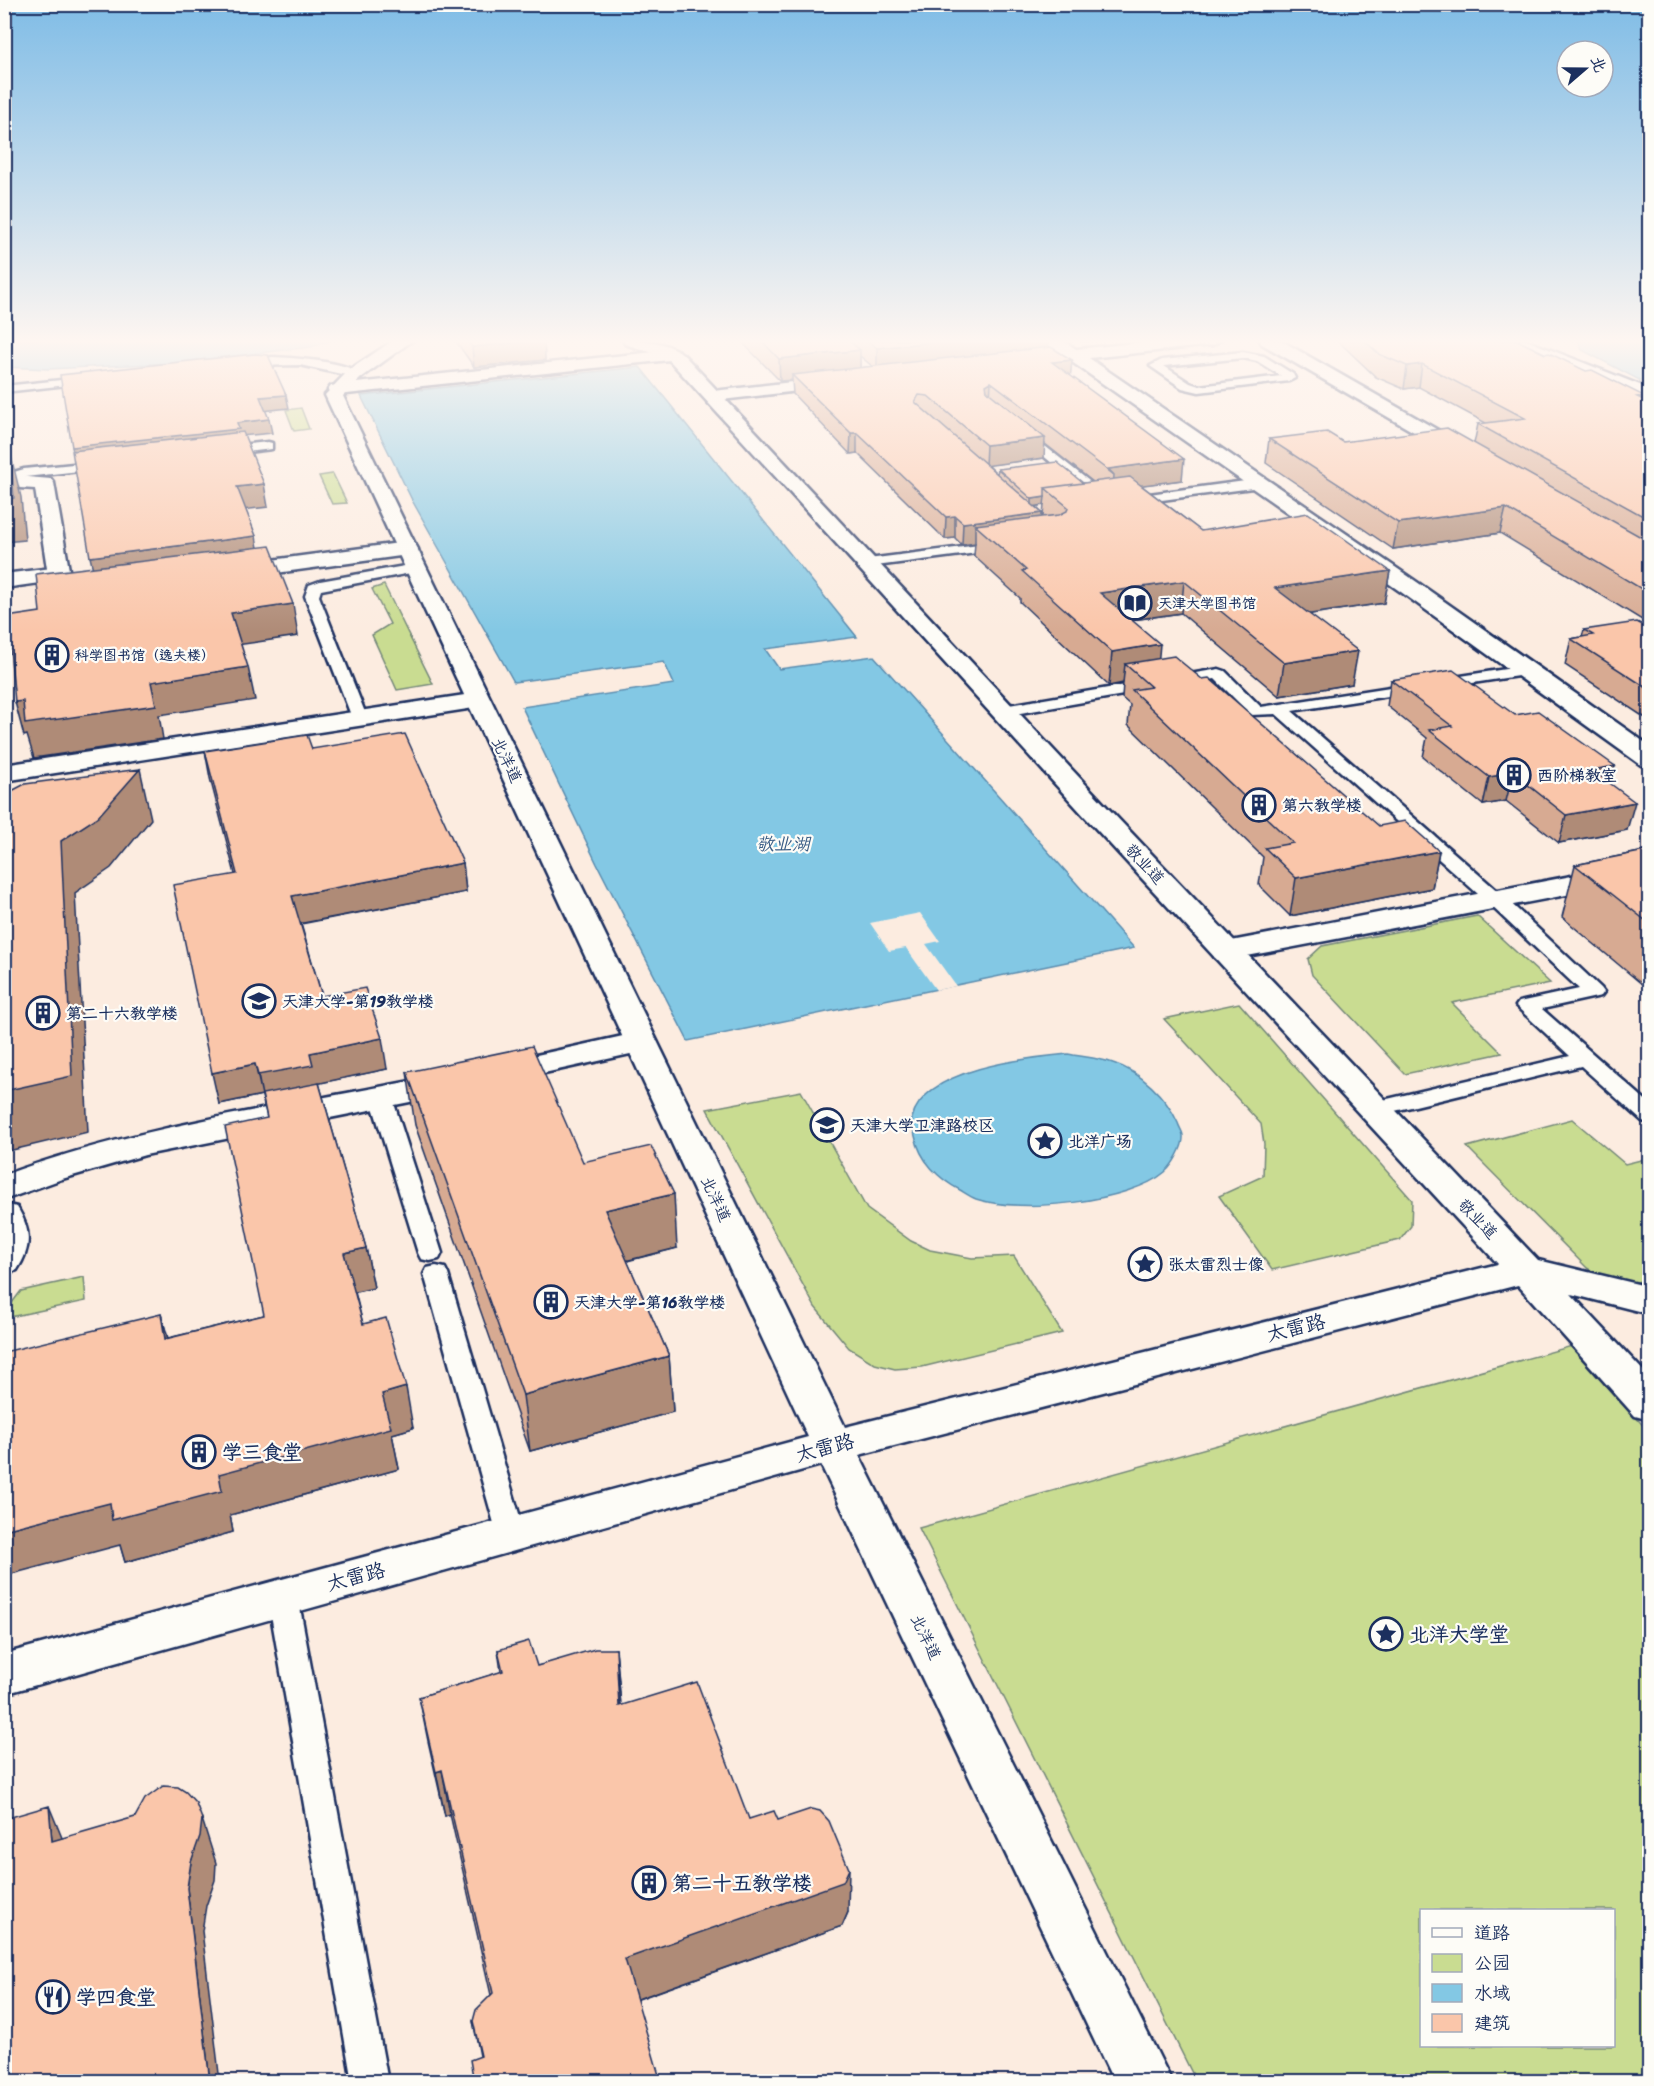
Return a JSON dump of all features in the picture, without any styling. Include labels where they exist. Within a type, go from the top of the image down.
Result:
[{"type":"street","name":"北洋道","points":[[354,437],[832,1446],[1144,2082]]},
{"type":"street","name":"敬业道","points":[[751,437],[1003,711],[1527,1270],[1650,1405]]},
{"type":"street","points":[[1193,437],[1650,759]]},
{"type":"street","points":[[1437,437],[1485,465]]},
{"type":"street","points":[[4,480],[44,483],[62,595],[110,589]]},
{"type":"street","points":[[217,575],[411,559]]},
{"type":"street","points":[[4,581],[60,574]]},
{"type":"street","points":[[4,773],[478,701]]},
{"type":"street","points":[[1226,951],[1650,870]]},
{"type":"street","points":[[4,1188],[99,1154],[179,1134],[381,1097],[641,1042]]},
{"type":"street","points":[[4,1216],[11,1235],[4,1261]]},
{"type":"street","name":"太雷路","points":[[4,1674],[832,1446],[1527,1270],[1650,1301]]},
{"type":"lane","points":[[1028,437],[1109,502]]},
{"type":"lane","points":[[210,453],[268,446]]},
{"type":"lane","points":[[4,480],[24,473],[117,463]]},
{"type":"lane","points":[[1037,465],[1060,463]]},
{"type":"lane","points":[[1086,506],[1260,483]]},
{"type":"lane","points":[[868,563],[1022,544]]},
{"type":"lane","points":[[360,720],[312,596],[314,588],[411,559]]},
{"type":"lane","points":[[1003,711],[1219,674],[1257,712],[1525,671]]},
{"type":"lane","points":[[1280,709],[1494,898],[1594,992],[1526,1006],[1650,1116]]},
{"type":"lane","points":[[1374,1109],[1585,1059]]},
{"type":"lane","points":[[381,1097],[433,1264],[511,1534]]},
{"type":"lane","points":[[283,1597],[370,2082]]},
{"type":"green space","points":[[333,474],[347,503],[332,504],[319,476]]},
{"type":"green space","points":[[384,585],[433,684],[397,690],[372,635],[390,624],[372,589]]},
{"type":"green space","points":[[1477,916],[1550,983],[1452,1003],[1502,1053],[1405,1074],[1312,975],[1308,959],[1322,946]]},
{"type":"green space","points":[[1239,1003],[1412,1200],[1411,1226],[1400,1240],[1272,1270],[1219,1196],[1263,1176],[1264,1144],[1261,1124],[1164,1019]]},
{"type":"green space","points":[[801,1091],[867,1209],[911,1241],[930,1250],[972,1258],[1014,1256],[1062,1333],[922,1367],[895,1369],[875,1364],[849,1348],[815,1307],[707,1109]]},
{"type":"green space","points":[[1572,1119],[1625,1164],[1649,1158],[1649,1279],[1631,1283],[1617,1282],[1587,1268],[1467,1147]]},
{"type":"green space","points":[[84,1277],[86,1301],[5,1318],[5,1312],[21,1291]]},
{"type":"green space","points":[[1572,1346],[1649,1432],[1649,2081],[1196,2081],[919,1528]]},
{"type":"water","name":"敬业湖","points":[[381,437],[697,437],[857,637],[765,649],[779,669],[874,656],[1134,948],[688,1041],[597,864],[522,707],[674,684],[664,662],[514,682],[413,502]]},
{"type":"water","points":[[1068,1054],[1102,1060],[1123,1067],[1143,1079],[1160,1095],[1173,1113],[1183,1136],[1177,1155],[1165,1172],[1127,1191],[1101,1198],[1046,1205],[1019,1205],[976,1199],[952,1186],[926,1161],[918,1145],[912,1118],[920,1101],[936,1087],[979,1069]]},
{"type":"pier","points":[[920,913],[940,941],[926,944],[956,986],[936,990],[906,948],[889,951],[870,923]]},
{"type":"building","points":[[70,437],[162,437],[72,447]]},
{"type":"building","points":[[195,437],[245,437],[264,484],[237,487],[256,536],[90,557],[72,451]]},
{"type":"building","points":[[862,437],[955,437],[1042,513],[963,523],[955,516],[946,517]]},
{"type":"building","points":[[977,437],[1045,438],[986,445]]},
{"type":"building","points":[[1064,437],[1155,437],[1184,459],[1108,469],[1114,475]]},
{"type":"building","points":[[1336,437],[1343,442],[1378,437],[1464,437],[1650,542],[1650,594],[1506,508],[1398,523],[1269,439]]},
{"type":"building","points":[[1502,437],[1650,437],[1650,520]]},
{"type":"building","points":[[4,456],[11,456],[14,498],[4,499]]},
{"type":"building","points":[[1057,462],[1083,483],[1045,488],[1045,497],[1032,499],[998,469]]},
{"type":"building","points":[[1130,477],[1201,531],[1308,513],[1390,571],[1275,588],[1358,651],[1284,663],[1184,581],[1100,593],[1160,644],[1112,652],[975,525],[1059,515],[1067,511],[1068,507],[1045,488]]},
{"type":"building","points":[[270,546],[293,604],[231,613],[248,667],[151,682],[156,705],[25,724],[23,701],[15,702],[7,617],[40,612],[36,574]]},
{"type":"building","points":[[1637,622],[1650,629],[1650,690],[1571,639],[1593,635],[1584,630]]},
{"type":"building","points":[[1174,656],[1202,679],[1209,678],[1379,826],[1405,821],[1439,851],[1296,878],[1265,848],[1293,843],[1132,690],[1151,687],[1125,664]]},
{"type":"building","points":[[1453,670],[1515,715],[1538,711],[1615,766],[1592,770],[1635,802],[1566,815],[1513,773],[1489,777],[1429,730],[1452,726],[1391,680]]},
{"type":"building","name":"天津大学-第19教学楼","points":[[405,734],[463,863],[292,896],[322,996],[365,988],[382,1038],[310,1053],[313,1065],[258,1075],[255,1064],[212,1073],[173,885],[237,874],[205,751],[307,735],[312,749]]},
{"type":"building","points":[[140,769],[98,817],[61,841],[72,1076],[4,1091],[4,795],[25,784]]},
{"type":"building","points":[[1650,850],[1650,924],[1575,865]]},
{"type":"building","name":"天津大学-第16教学楼","points":[[532,1046],[583,1162],[651,1146],[674,1194],[605,1210],[669,1356],[523,1395],[407,1072]]},
{"type":"building","points":[[319,1083],[366,1248],[344,1253],[363,1324],[386,1318],[406,1387],[382,1394],[391,1428],[219,1474],[222,1491],[112,1520],[110,1503],[4,1530],[4,1352],[161,1314],[165,1339],[264,1315],[225,1127],[267,1118],[262,1094]]},
{"type":"building","name":"第二十五教学楼","points":[[529,1641],[537,1666],[595,1649],[616,1649],[619,1706],[697,1682],[749,1819],[774,1811],[778,1820],[811,1809],[820,1811],[829,1821],[849,1869],[843,1882],[625,1959],[661,2082],[474,2082],[470,2060],[481,2056],[473,2021],[476,2010],[493,1993],[442,1770],[436,1772],[419,1697],[503,1671],[498,1650]]},
{"type":"building","points":[[163,1786],[178,1787],[186,1792],[196,1803],[202,1819],[187,1888],[210,2082],[4,2082],[4,1819],[49,1806],[52,1841],[135,1817],[145,1799]]},
{"type":"place","name":"天津大学图书馆","points":[[1135,603]]},
{"type":"place","name":"科学图书馆（逸夫楼）","points":[[52,655]]},
{"type":"place","name":"西阶梯教室","points":[[1514,775]]},
{"type":"place","name":"第六教学楼","points":[[1259,805]]},
{"type":"place","name":"天津大学-第19教学楼","points":[[259,1001]]},
{"type":"place","name":"第二十六教学楼","points":[[43,1013]]},
{"type":"place","name":"天津大学卫津路校区","points":[[827,1125]]},
{"type":"place","name":"北洋广场","points":[[1045,1141]]},
{"type":"place","name":"张太雷烈士像","points":[[1145,1264]]},
{"type":"place","name":"天津大学-第16教学楼","points":[[551,1302]]},
{"type":"place","name":"学三食堂","points":[[199,1452]]},
{"type":"place","name":"北洋大学堂","points":[[1386,1634]]},
{"type":"place","name":"第二十五教学楼","points":[[649,1883]]},
{"type":"place","name":"学四食堂","points":[[53,1997]]}]
